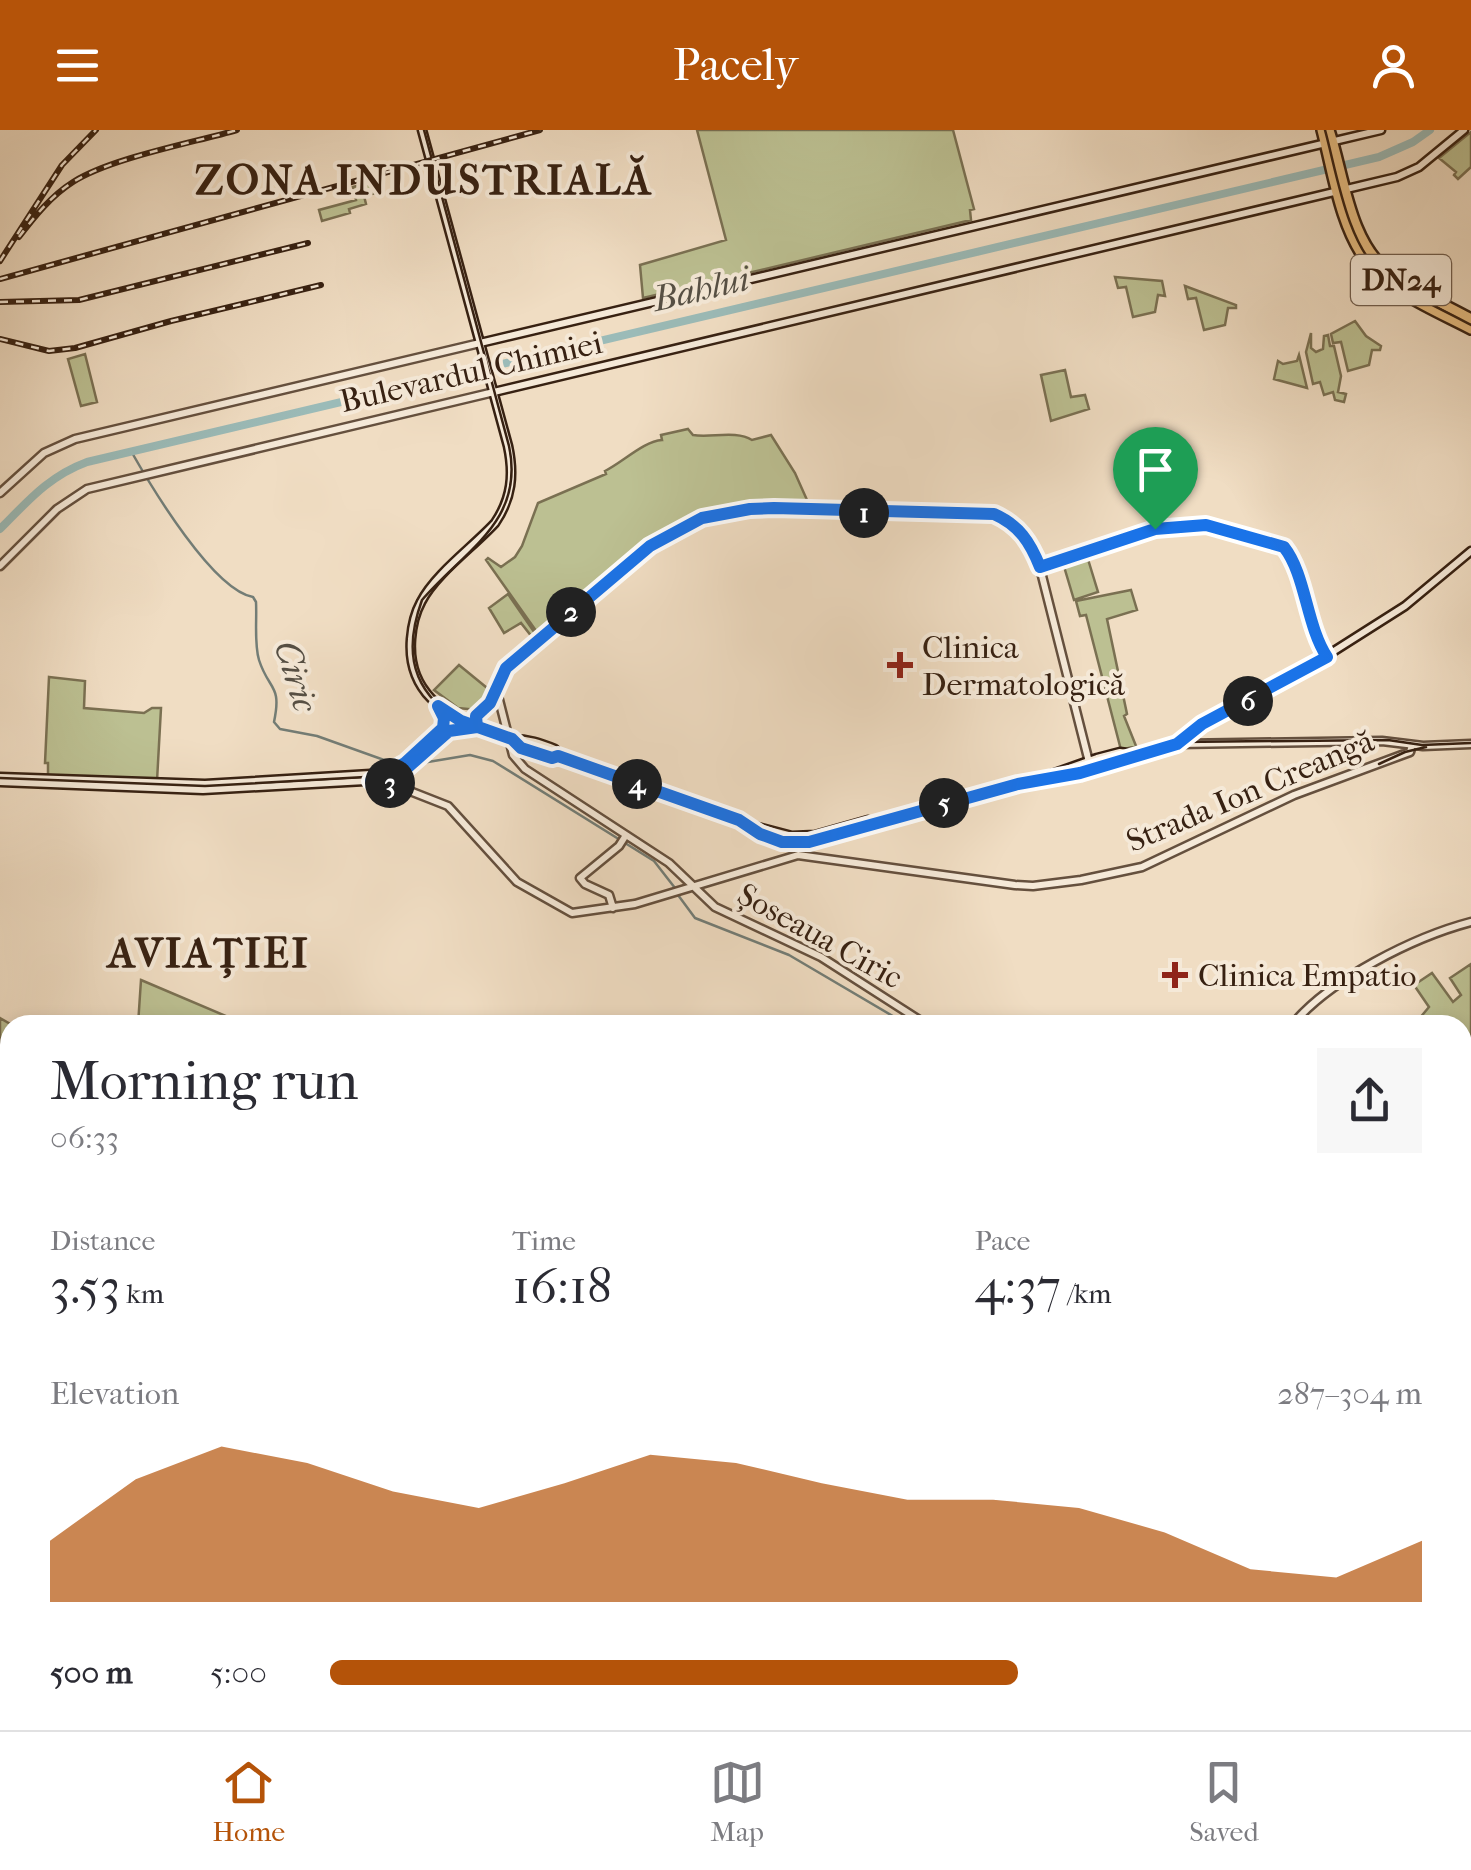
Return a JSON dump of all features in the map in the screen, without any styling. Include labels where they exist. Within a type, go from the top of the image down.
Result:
[{"type":"main road","name":"DN24","points":[[1326,130],[1355,241],[1374,269],[1397,288],[1471,328]]},
{"type":"main road","name":"DN24","points":[[1340,188],[1364,242],[1381,266],[1471,318]]},
{"type":"street","points":[[422,130],[512,462],[513,480],[506,504],[489,529],[422,599],[412,625],[410,648],[414,674],[422,690],[461,721],[555,749],[558,756],[750,825],[803,836],[868,820],[876,822],[1032,781],[1046,782],[1090,765],[1177,744],[1388,741],[1411,748]]},
{"type":"street","name":"Bulevardul Chimiei","points":[[0,493],[44,454],[74,439],[1331,147],[1380,130]]},
{"type":"street","name":"Bulevardul Chimiei","points":[[0,566],[76,494],[493,388],[1408,174],[1464,130]]},
{"type":"street","points":[[461,721],[476,716],[490,703],[506,668],[620,570],[654,543],[702,518],[774,508],[994,514],[1014,523],[1030,544],[1040,567],[1090,765]]},
{"type":"street","points":[[1040,567],[1130,535],[1190,524],[1284,547],[1327,657]]},
{"type":"street","points":[[1177,744],[1202,724],[1327,657],[1405,606],[1471,551]]},
{"type":"street","points":[[497,691],[510,738]]},
{"type":"street","points":[[407,766],[443,728],[444,718],[438,706]]},
{"type":"street","points":[[476,716],[476,726]]},
{"type":"street","points":[[0,779],[203,790],[371,781],[418,760],[449,731],[476,726]]},
{"type":"street","name":"Șoseaua Ciric","points":[[510,738],[512,755],[525,769],[623,840],[669,863],[708,902],[820,957],[912,1015]]},
{"type":"street","name":"Strada Ion Creangă","points":[[522,886],[572,913],[613,908],[798,855],[1034,886],[1110,874],[1157,861],[1294,795],[1400,756],[1411,748],[1471,744]]},
{"type":"street","points":[[397,772],[396,782],[401,788]]},
{"type":"street","points":[[0,779],[205,784],[388,776],[401,788]]},
{"type":"street","points":[[371,781],[448,806],[522,886]]},
{"type":"street","points":[[613,908],[609,896],[580,878],[623,840]]},
{"type":"street","points":[[506,882],[522,886]]},
{"type":"street","points":[[1302,1015],[1314,1002],[1368,968],[1467,923]]},
{"type":"green space","points":[[697,130],[953,130],[974,209],[970,210],[971,220],[643,298],[640,265],[726,240]]},
{"type":"green space","points":[[1471,132],[1471,167],[1458,179],[1456,172],[1439,158]]},
{"type":"green space","points":[[376,181],[379,192],[364,196],[366,204],[322,221],[319,210],[356,200],[353,187]]},
{"type":"green space","points":[[1115,277],[1162,281],[1165,296],[1158,295],[1155,312],[1133,317],[1126,287],[1118,288]]},
{"type":"green space","points":[[1185,286],[1236,305],[1228,308],[1225,325],[1204,330],[1196,298],[1188,299]]},
{"type":"green space","points":[[1355,321],[1366,336],[1381,346],[1380,350],[1372,350],[1369,365],[1348,371],[1341,342],[1333,343],[1331,334]]},
{"type":"green space","points":[[1311,333],[1311,348],[1316,352],[1323,349],[1324,336],[1328,335],[1330,346],[1334,346],[1341,376],[1338,392],[1346,394],[1344,402],[1335,400],[1333,392],[1324,395],[1320,382],[1313,384],[1306,352]]},
{"type":"green space","points":[[85,354],[97,402],[81,406],[68,359]]},
{"type":"green space","points":[[1299,355],[1307,388],[1274,379],[1278,361],[1297,361]]},
{"type":"green space","points":[[1065,370],[1071,397],[1085,395],[1089,409],[1051,421],[1041,375]]},
{"type":"green space","points":[[688,429],[693,435],[739,435],[752,440],[771,435],[795,473],[811,509],[725,513],[650,545],[539,635],[486,560],[501,567],[515,557],[538,503],[606,474],[605,471],[641,448],[662,440],[661,435]]},
{"type":"green space","points":[[1087,556],[1098,592],[1074,600],[1063,563]]},
{"type":"green space","points":[[1131,590],[1137,610],[1107,619],[1127,714],[1124,716],[1136,746],[1121,750],[1086,615],[1080,616],[1076,601]]},
{"type":"green space","points":[[508,594],[539,639],[536,642],[521,623],[504,633],[489,608]]},
{"type":"green space","points":[[459,665],[492,692],[478,710],[458,708],[434,690]]},
{"type":"green space","points":[[49,677],[85,681],[84,708],[144,713],[161,708],[157,781],[48,775],[45,763]]},
{"type":"green space","points":[[1471,964],[1471,1015],[1422,1015],[1429,1007],[1414,985],[1432,973],[1453,1002],[1461,995],[1450,978]]},
{"type":"green space","points":[[141,980],[223,1015],[139,1015]]},
{"type":"waterway","name":"Bahlui","points":[[0,529],[50,482],[87,462],[1379,157],[1430,130]]},
{"type":"waterway","name":"Ciric","points":[[131,451],[168,512],[202,557],[220,576],[256,602],[257,654],[275,694],[274,722],[280,729],[317,736],[398,765]]},
{"type":"waterway","name":"Ciric","points":[[416,764],[470,755],[493,761],[654,861],[675,888]]},
{"type":"waterway","name":"Ciric","points":[[678,895],[695,918],[789,955],[891,1015]]},
{"type":"tram line","points":[[424,130],[509,446],[512,472],[500,514],[473,549],[422,600],[417,616],[413,647],[418,676],[448,713],[773,833],[799,838],[821,836],[1179,742],[1471,743]]},
{"type":"tram line","points":[[1325,130],[1345,207],[1370,261],[1403,289],[1471,325]]},
{"type":"tram line","points":[[0,778],[205,786],[383,776],[406,764],[447,729],[471,724]]},
{"type":"tram line","points":[[1379,764],[1426,747]]},
{"type":"railway","points":[[0,261],[62,165],[96,130]]},
{"type":"railway","points":[[19,237],[58,194],[89,173],[237,130]]},
{"type":"railway","points":[[0,279],[540,130]]},
{"type":"railway","points":[[0,302],[79,300],[308,243]]},
{"type":"railway","points":[[0,339],[49,351],[75,348],[321,285]]},
{"type":"place","name":"Clinica Dermatologică","points":[[900,665]]},
{"type":"place","name":"Clinica Empatio","points":[[1175,975]]},
{"type":"district","name":"ZONA INDUSTRIALĂ","points":[[424,180]]},
{"type":"district","name":"AVIAȚIEI","points":[[209,953]]},
{"type":"route","points":[[1155,529],[1040,567],[1030,544],[1014,523],[994,514],[774,508],[702,518],[650,546],[506,668],[490,703],[476,716],[477,727],[449,731],[398,776],[394,778],[388,779],[383,780],[371,781],[401,788],[389,782],[388,779],[387,773],[405,763],[443,728],[444,718],[438,706],[461,721],[468,724],[475,726],[477,727],[512,739],[521,748],[552,758],[558,756],[739,820],[782,842],[809,842],[1018,784],[1080,773],[1177,744],[1202,724],[1327,657],[1284,547],[1206,525],[1155,529]]}]
